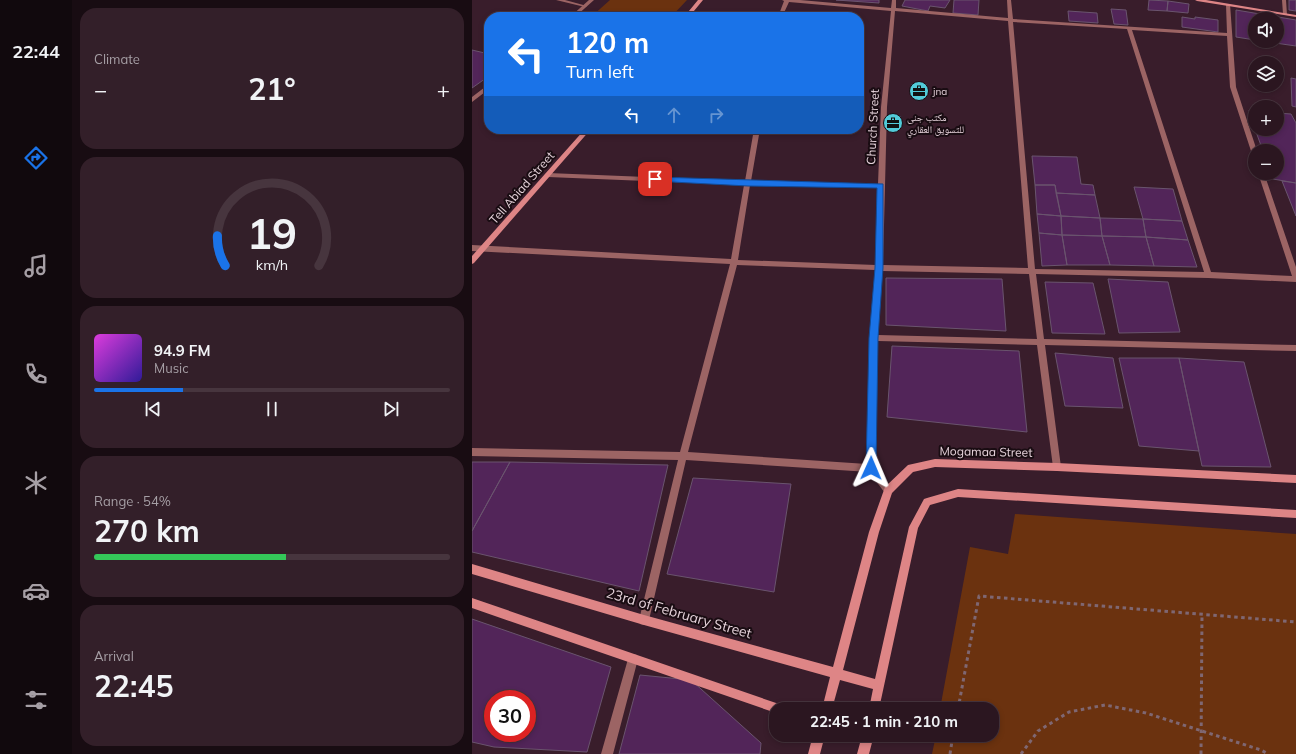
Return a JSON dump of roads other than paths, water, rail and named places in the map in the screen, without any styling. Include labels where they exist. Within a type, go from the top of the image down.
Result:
[{"type":"main road","points":[[690,12],[701,0]]},
{"type":"main road","points":[[1197,0],[1272,12]]},
{"type":"main road","points":[[1284,14],[1296,16]]},
{"type":"main road","name":"Tell Abiad Street","points":[[472,261],[584,134]]},
{"type":"main road","name":"Mogamaa Street","points":[[829,702],[874,532],[888,490],[911,468],[935,463],[1057,467],[1296,479]]},
{"type":"main road","points":[[875,702],[914,527],[927,502],[958,493],[1296,514]]},
{"type":"main road","name":"23rd of February Street","points":[[472,569],[644,620],[837,672],[879,685]]},
{"type":"main road","points":[[472,603],[769,705]]},
{"type":"main road","points":[[814,754],[817,742]]},
{"type":"main road","points":[[863,754],[866,742]]},
{"type":"street","points":[[558,0],[585,6]]},
{"type":"street","points":[[578,12],[592,0]]},
{"type":"street","points":[[781,12],[785,0],[1012,20],[1230,35]]},
{"type":"street","name":"Church Street","points":[[871,468],[874,338],[879,268],[884,107],[894,0]]},
{"type":"street","points":[[1009,0],[1012,20],[1032,272],[1057,467]]},
{"type":"street","points":[[1284,0],[1284,12]]},
{"type":"street","points":[[1228,5],[1233,87],[1252,144]]},
{"type":"street","points":[[1129,28],[1208,275]]},
{"type":"street","points":[[472,100],[484,90]]},
{"type":"street","points":[[644,620],[734,262],[756,134]]},
{"type":"street","points":[[548,175],[748,183],[881,186]]},
{"type":"street","points":[[472,248],[879,268],[1296,278],[1264,180]]},
{"type":"street","points":[[874,338],[1296,348]]},
{"type":"street","points":[[472,452],[684,456],[871,468],[888,490]]},
{"type":"street","points":[[607,754],[633,659]]},
{"type":"place","name":"jna","points":[[919,91]]},
{"type":"place","name":"مكتب جنى للتسويق العقاري","points":[[893,123]]}]
